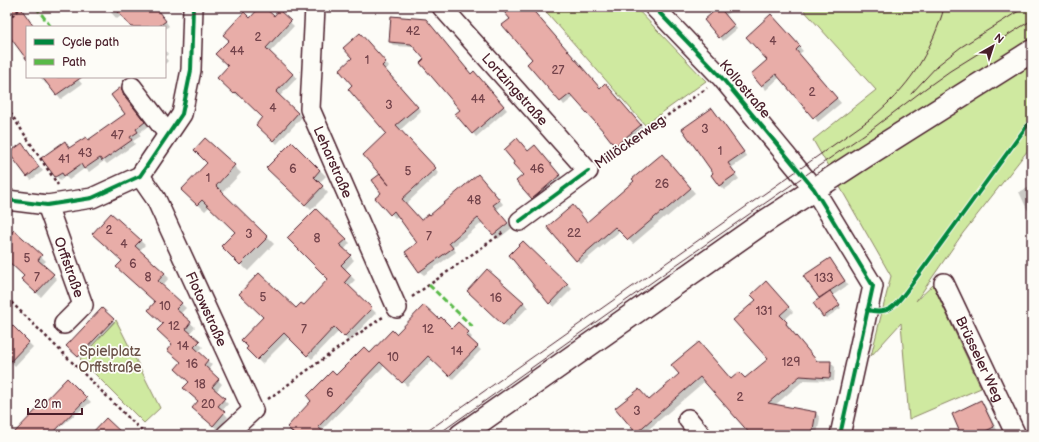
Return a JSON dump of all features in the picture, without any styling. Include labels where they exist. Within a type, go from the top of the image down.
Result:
[{"type":"main road","points":[[461,435],[761,224],[1032,51]]},
{"type":"street","points":[[7,200],[47,205],[92,198],[140,176],[182,114],[190,70],[193,7]]},
{"type":"street","name":"Leharstraße","points":[[315,7],[310,109],[397,308]]},
{"type":"street","name":"Lortzingstraße","points":[[442,7],[588,171]]},
{"type":"street","name":"Kollostraße","points":[[654,7],[722,78],[814,189],[873,286],[840,435]]},
{"type":"street","points":[[132,87],[168,134]]},
{"type":"street","name":"Millöckerweg","points":[[520,221],[588,171]]},
{"type":"street","name":"Flotowstraße","points":[[140,176],[156,199],[253,410],[226,435]]},
{"type":"street","name":"Orffstraße","points":[[47,205],[83,304],[64,324]]},
{"type":"street","name":"Brüsseler Weg","points":[[944,283],[1016,435]]},
{"type":"street","points":[[688,419],[701,435]]},
{"type":"path","points":[[7,19],[22,7]]},
{"type":"path","points":[[7,108],[58,185],[47,205]]},
{"type":"path","points":[[7,298],[146,435]]},
{"type":"green space","points":[[542,7],[635,7],[706,81],[645,125]]},
{"type":"green space","points":[[801,7],[1032,7],[1032,145],[963,233],[916,301],[933,285],[981,388],[909,419],[901,323],[871,356],[891,276],[813,140],[876,90]]},
{"type":"green space","name":"Spielplatz Orffstraße","points":[[116,320],[160,408],[144,423],[80,359]]},
{"type":"building","points":[[7,7],[20,7],[33,26],[26,26],[26,59],[7,33]]},
{"type":"building","points":[[114,7],[155,7],[166,21],[159,26],[130,26]]},
{"type":"building","points":[[260,7],[264,7],[274,16],[279,10],[291,21],[266,48],[293,74],[276,92],[298,113],[273,141],[256,125],[262,117],[236,92],[234,94],[217,78],[228,66],[215,54],[229,40],[223,35],[244,12],[250,18]]},
{"type":"building","points":[[500,7],[530,7],[600,88],[605,83],[641,125],[615,146],[570,94],[560,102],[527,64],[532,59],[502,25],[510,19]]},
{"type":"building","points":[[719,7],[734,25],[719,38],[704,20]]},
{"type":"building","points":[[771,14],[800,46],[796,50],[837,98],[813,118],[776,74],[761,86],[751,74],[767,60],[746,37]]},
{"type":"building","points":[[391,16],[426,19],[471,74],[474,71],[504,106],[472,134],[455,114],[460,110],[420,63],[424,59],[411,44],[389,42]]},
{"type":"building","points":[[360,33],[386,62],[382,66],[418,107],[396,125],[436,168],[402,199],[421,220],[429,214],[430,215],[478,174],[500,200],[493,205],[508,223],[493,235],[478,218],[449,243],[453,248],[419,272],[405,252],[417,243],[394,211],[390,215],[375,198],[381,193],[372,180],[380,174],[363,155],[386,133],[348,89],[352,85],[339,70],[352,58],[343,48]]},
{"type":"building","points":[[43,78],[81,78],[56,95]]},
{"type":"building","points":[[121,87],[123,94],[145,122],[136,129],[138,132],[130,137],[132,140],[102,161],[100,158],[84,169],[81,164],[64,176],[62,173],[55,177],[41,158],[65,141],[69,148],[86,137],[88,140],[125,114],[111,95]]},
{"type":"building","points":[[712,108],[744,152],[728,163],[736,174],[719,186],[711,175],[713,173],[682,129]]},
{"type":"building","points":[[205,138],[235,165],[216,186],[268,237],[240,265],[221,246],[235,232],[202,200],[197,205],[181,190],[207,163],[194,150]]},
{"type":"building","points":[[517,138],[528,151],[535,145],[560,175],[532,199],[516,181],[523,175],[513,164],[514,162],[504,150]]},
{"type":"building","points":[[292,142],[320,170],[314,177],[323,186],[305,205],[266,168]]},
{"type":"building","points":[[22,143],[39,167],[27,177],[9,153]]},
{"type":"building","points":[[662,154],[691,188],[628,240],[615,227],[576,261],[547,227],[573,205],[587,222],[634,181],[632,179]]},
{"type":"building","points":[[316,209],[347,239],[340,245],[351,255],[341,265],[351,275],[345,282],[372,308],[344,337],[334,327],[307,356],[284,333],[257,360],[246,349],[248,347],[241,340],[263,317],[239,294],[259,273],[296,308],[301,303],[304,305],[328,279],[287,238]]},
{"type":"building","points":[[111,213],[141,240],[135,246],[165,273],[158,281],[182,303],[176,309],[191,322],[186,329],[200,341],[194,347],[208,360],[204,365],[219,379],[212,387],[225,398],[218,406],[225,412],[213,426],[192,408],[198,401],[183,388],[189,382],[175,369],[181,362],[167,350],[172,344],[157,330],[163,324],[148,310],[155,302],[116,267],[122,261],[92,234]]},
{"type":"building","points":[[14,230],[42,255],[38,260],[54,274],[36,293],[21,279],[24,276],[7,260],[7,238]]},
{"type":"building","points":[[523,241],[568,284],[549,304],[509,255]]},
{"type":"building","points":[[830,258],[845,281],[819,298],[803,276]]},
{"type":"building","points":[[487,269],[524,302],[503,325],[467,291]]},
{"type":"building","points":[[766,281],[789,307],[780,315],[787,322],[786,324],[817,361],[831,361],[830,378],[800,376],[768,403],[816,412],[812,435],[751,435],[700,377],[636,433],[615,408],[639,389],[649,400],[679,374],[671,365],[699,342],[731,379],[739,372],[745,378],[768,359],[733,320],[756,300],[751,295]]},
{"type":"building","points":[[830,291],[840,305],[823,317],[813,303]]},
{"type":"building","points":[[424,305],[439,319],[441,317],[452,328],[458,322],[469,332],[466,335],[478,346],[449,376],[428,356],[402,383],[380,362],[318,427],[327,435],[295,435],[287,427],[311,401],[307,396],[332,371],[336,375],[364,347],[370,353],[392,330],[396,334]]},
{"type":"building","points":[[102,308],[114,319],[78,357],[66,346]]},
{"type":"building","points":[[7,320],[29,342],[7,365]]},
{"type":"building","points":[[67,378],[87,398],[51,435],[12,435]]},
{"type":"building","points":[[981,400],[994,427],[978,435],[961,435],[952,414]]},
{"type":"building","points":[[106,418],[124,435],[90,435]]},
{"type":"tram line","points":[[422,435],[869,120],[899,92],[915,72],[934,36],[944,7]]},
{"type":"tram line","points":[[911,94],[938,65],[961,47],[1025,7]]},
{"type":"tram line","points":[[437,435],[676,265],[872,129],[950,71],[1032,20]]},
{"type":"marked path","points":[[36,7],[50,26]]},
{"type":"marked path","points":[[429,285],[474,328]]},
{"type":"cycle path","points":[[7,200],[47,205],[92,198],[140,176],[182,114],[191,70],[193,7]]},
{"type":"cycle path","points":[[654,7],[722,78],[814,189],[873,286],[840,435]]},
{"type":"cycle path","points":[[867,310],[882,311],[898,302],[1032,119]]},
{"type":"cycle path","points":[[520,221],[588,171]]}]
